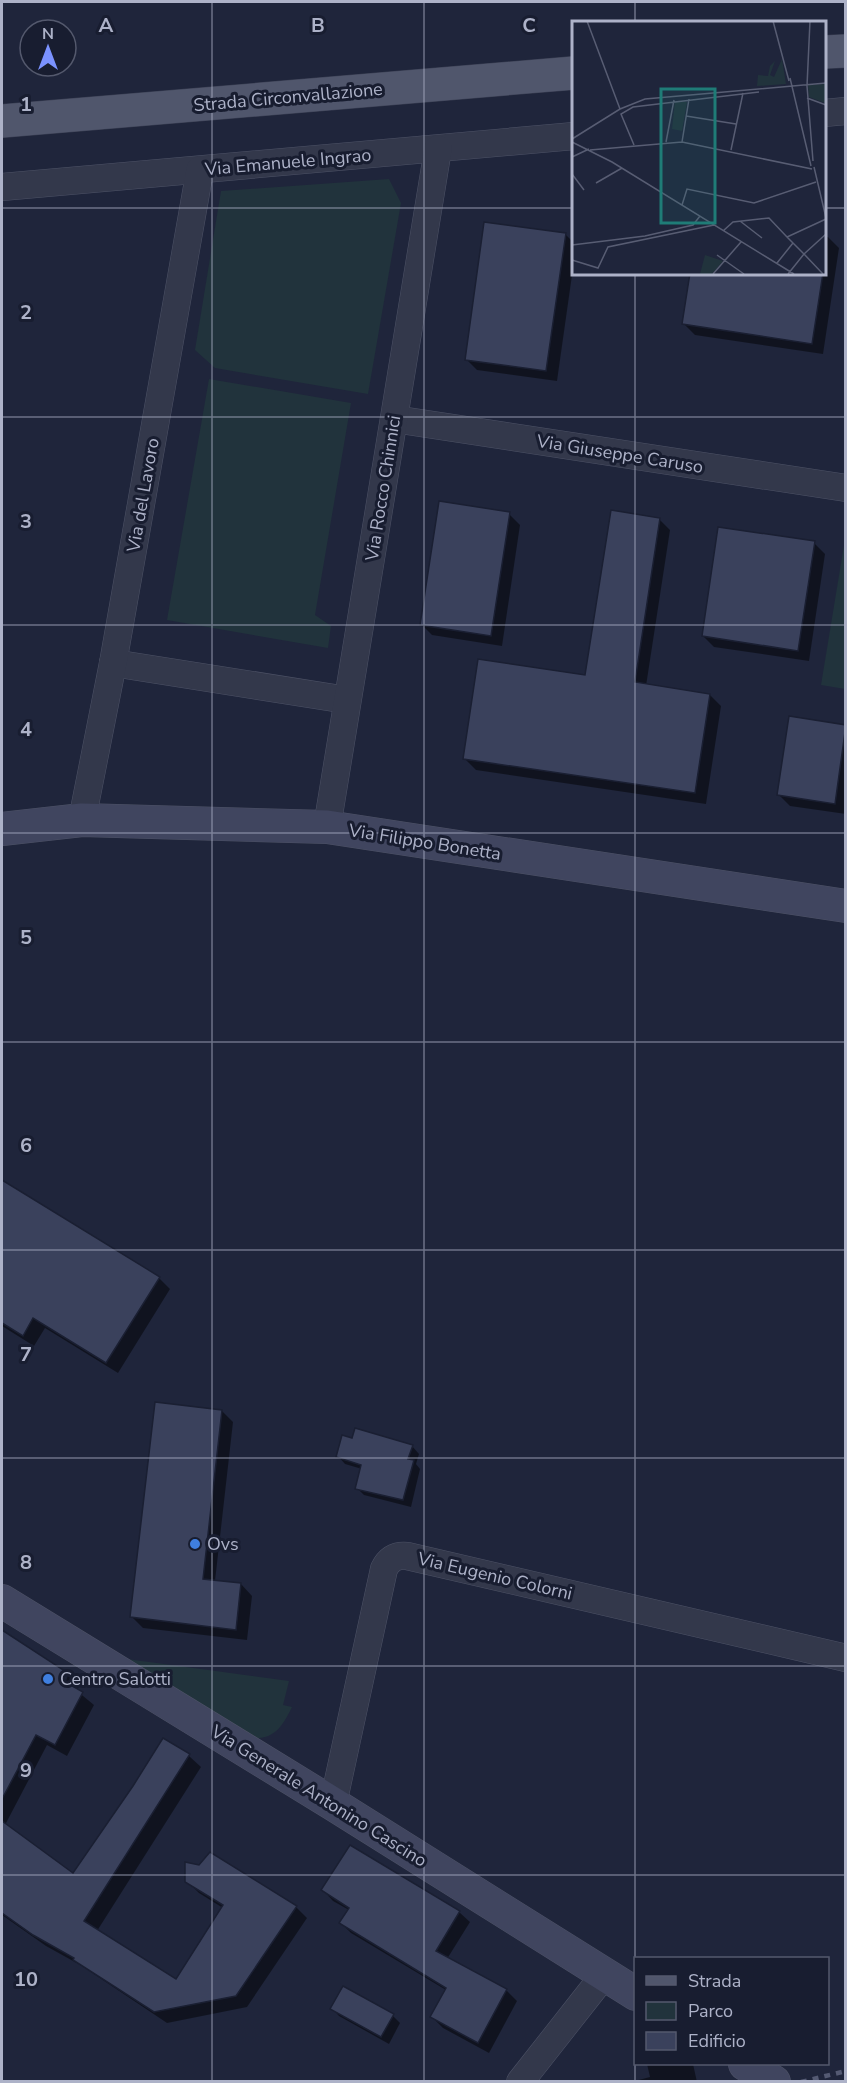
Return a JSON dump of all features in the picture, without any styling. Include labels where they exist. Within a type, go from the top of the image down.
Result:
[{"type":"main road","points":[[826,52],[846,51]]},
{"type":"main road","name":"Strada Circonvallazione","points":[[2,121],[572,73]]},
{"type":"street","points":[[826,113],[846,111]]},
{"type":"street","name":"Via Emanuele Ingrao","points":[[2,187],[572,136]]},
{"type":"street","name":"Via Rocco Chinnici","points":[[327,827],[438,149]]},
{"type":"street","name":"Via del Lavoro","points":[[82,820],[113,663],[200,170]]},
{"type":"street","name":"Via Giuseppe Caruso","points":[[394,419],[846,488]]},
{"type":"street","points":[[113,663],[348,700]]},
{"type":"street","name":"Via Filippo Bonetta","points":[[2,829],[82,820],[327,827],[846,906]]},
{"type":"street","name":"Via Eugenio Colorni","points":[[333,1804],[384,1569],[390,1559],[395,1556],[406,1556],[846,1658]]},
{"type":"street","name":"Via Generale Antonino Cascino","points":[[2,1601],[333,1804],[634,1993]]},
{"type":"street","points":[[520,2082],[605,1974]]},
{"type":"street","points":[[747,2065],[774,2082]]},
{"type":"green space","points":[[389,179],[401,203],[368,394],[215,368],[195,350],[221,191]]},
{"type":"green space","points":[[209,379],[351,403],[315,615],[331,626],[328,648],[167,620]]},
{"type":"green space","points":[[845,539],[845,689],[821,685]]},
{"type":"green space","points":[[127,1659],[289,1681],[283,1705],[292,1707],[285,1720],[272,1734],[267,1737],[252,1738]]},
{"type":"building","points":[[484,222],[566,233],[546,371],[465,360]]},
{"type":"building","points":[[690,274],[823,274],[812,344],[682,324]]},
{"type":"building","points":[[439,501],[510,512],[491,636],[420,625]]},
{"type":"building","points":[[611,510],[660,518],[635,682],[710,694],[695,793],[463,759],[478,659],[585,675]]},
{"type":"building","points":[[718,527],[815,541],[798,651],[702,636]]},
{"type":"building","points":[[789,716],[846,725],[835,804],[777,795]]},
{"type":"building","points":[[2,1180],[160,1277],[106,1363],[33,1318],[23,1336],[2,1323]]},
{"type":"building","points":[[155,1402],[222,1410],[203,1579],[241,1583],[236,1630],[130,1617]]},
{"type":"building","points":[[355,1428],[413,1445],[408,1459],[414,1460],[403,1500],[355,1489],[361,1465],[336,1457],[342,1435],[352,1438]]},
{"type":"building","points":[[2,1630],[68,1673],[65,1682],[83,1692],[55,1745],[36,1735],[2,1799]]},
{"type":"building","points":[[163,1738],[190,1754],[84,1921],[176,1979],[223,1905],[185,1882],[185,1862],[199,1865],[210,1852],[297,1906],[236,1996],[154,2012],[2,1913],[2,1821],[73,1873]]},
{"type":"building","points":[[350,1845],[460,1911],[436,1951],[507,1989],[478,2043],[430,2017],[446,1988],[339,1923],[349,1908],[321,1890]]},
{"type":"building","points":[[343,1986],[394,2014],[381,2037],[330,2009]]},
{"type":"railway","points":[[801,2082],[846,2071]]},
{"type":"place","name":"Ovs","points":[[195,1544]]},
{"type":"place","name":"Centro Salotti","points":[[48,1679]]}]
